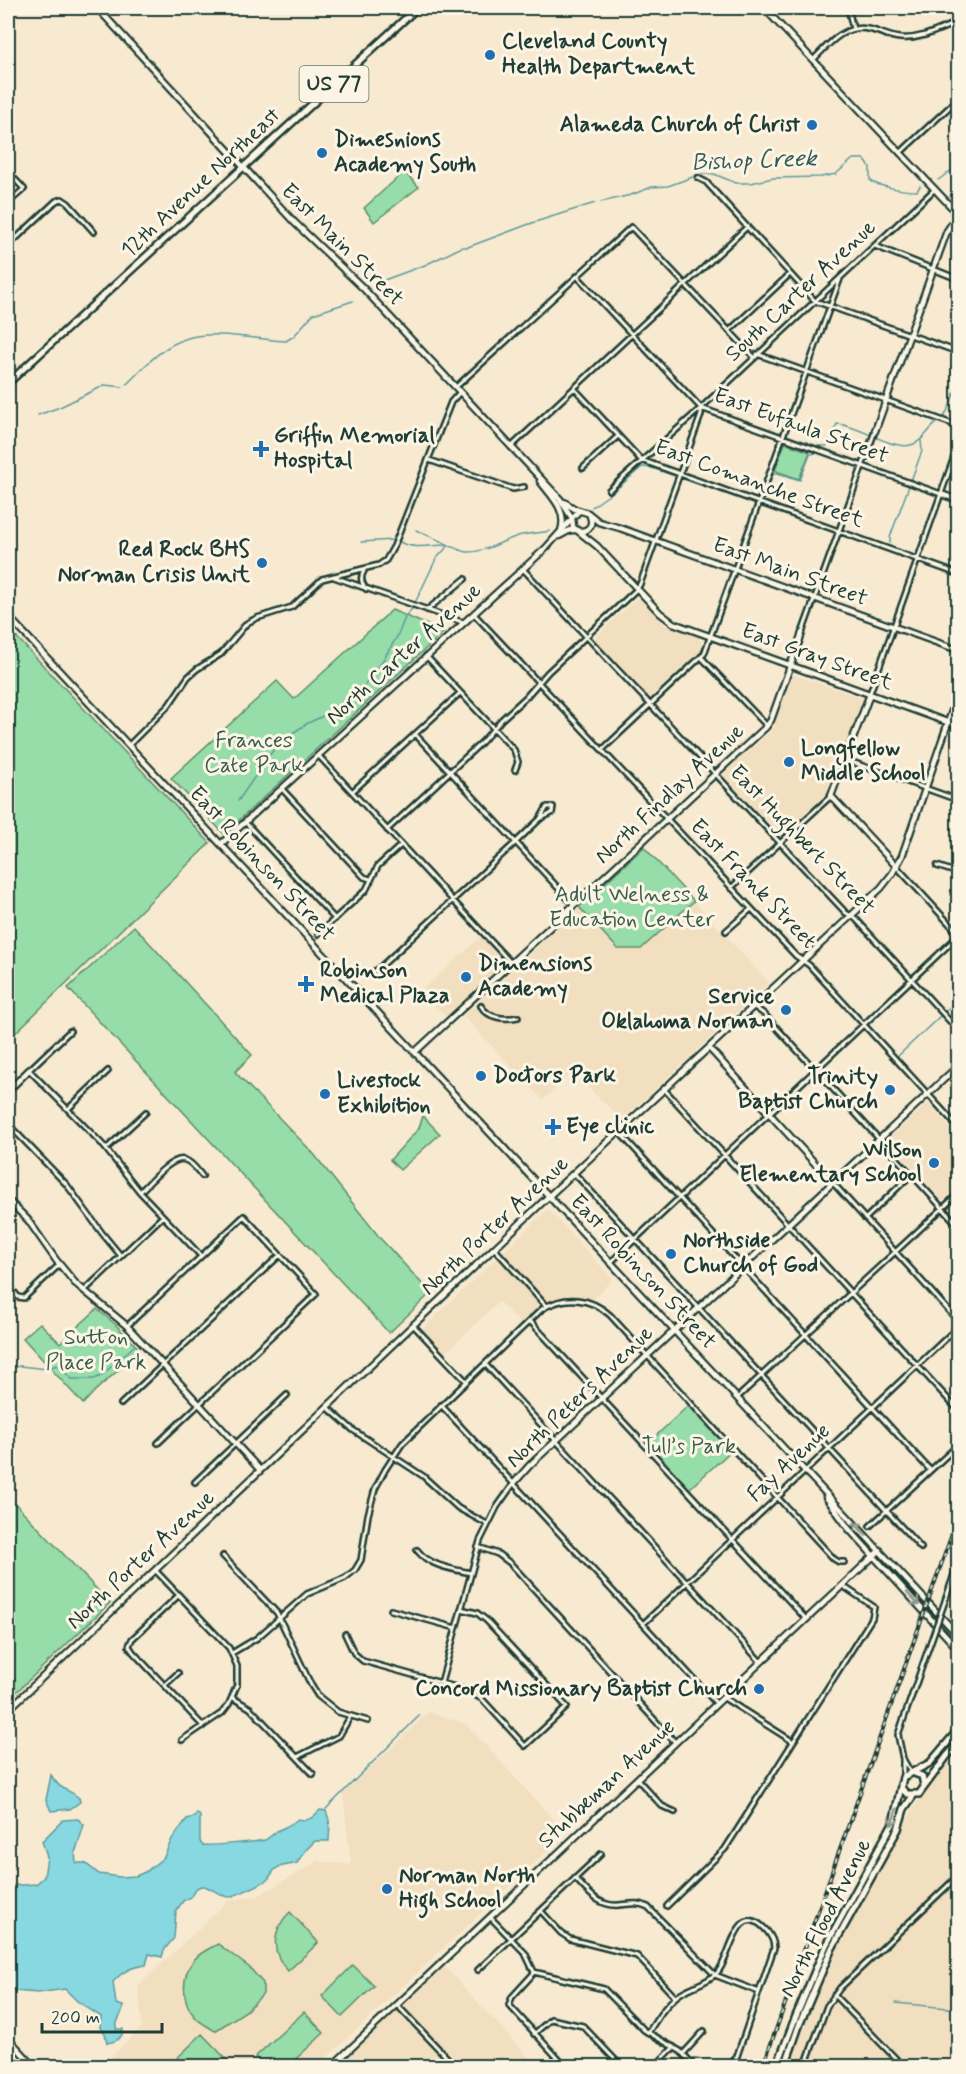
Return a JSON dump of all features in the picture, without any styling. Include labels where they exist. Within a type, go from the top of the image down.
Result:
[{"type":"main road","name":"12th Avenue Northeast","points":[[8,383],[417,8]]},
{"type":"main road","points":[[958,1730],[934,1760],[903,1777],[901,1784],[904,1792],[913,1796],[919,1794],[958,1744]]},
{"type":"main road","points":[[913,1773],[922,1776],[924,1788]]},
{"type":"main road","name":"North Flood Avenue","points":[[777,2067],[826,1945],[893,1823],[901,1784]]},
{"type":"main road","name":"North Flood Avenue","points":[[784,2067],[832,1948],[898,1829],[904,1809],[913,1796]]},
{"type":"street","points":[[764,8],[958,214],[946,231],[875,431]]},
{"type":"street","points":[[848,8],[853,29]]},
{"type":"street","name":"East Main Street","points":[[102,13],[294,222],[363,288],[456,387],[560,499],[572,519]]},
{"type":"street","points":[[813,60],[842,33],[853,29],[867,28],[891,37],[911,38],[929,34],[958,21]]},
{"type":"street","points":[[900,153],[958,99]]},
{"type":"street","points":[[8,172],[24,189],[8,203]]},
{"type":"street","points":[[698,178],[706,182],[815,301],[958,352]]},
{"type":"street","name":"South Carter Avenue","points":[[609,490],[701,408],[935,189]]},
{"type":"street","points":[[8,246],[56,201],[62,199],[94,232]]},
{"type":"street","points":[[456,387],[631,227],[729,331],[755,355],[958,426]]},
{"type":"street","points":[[511,447],[747,227]]},
{"type":"street","points":[[875,246],[958,279]]},
{"type":"street","points":[[729,331],[790,274]]},
{"type":"street","name":"East Eufaula Street","points":[[577,276],[701,408],[958,500]]},
{"type":"street","points":[[602,750],[701,658],[711,637],[840,279]]},
{"type":"street","name":"East Comanche Street","points":[[574,388],[641,460],[958,574]]},
{"type":"street","points":[[129,745],[169,705],[188,677],[221,654],[243,626],[257,618],[292,607],[315,584],[332,576],[365,570],[383,562],[390,555],[451,402],[460,392]]},
{"type":"street","points":[[387,830],[449,773],[586,636],[637,589],[676,486],[701,415],[701,408]]},
{"type":"street","name":"North Findlay Avenue","points":[[415,1052],[767,726],[875,431]]},
{"type":"street","points":[[583,468],[618,437]]},
{"type":"street","points":[[731,888],[831,796],[870,694],[958,446]]},
{"type":"street","points":[[429,460],[513,489],[524,487]]},
{"type":"street","points":[[525,462],[561,509],[563,522],[559,535]]},
{"type":"street","name":"East Main Street","points":[[560,499],[579,511]]},
{"type":"street","points":[[589,528],[592,523],[590,515],[579,511],[572,519],[577,530],[597,546],[637,589]]},
{"type":"street","name":"East Main Street","points":[[590,515],[595,520],[958,650]]},
{"type":"street","name":"North Carter Avenue","points":[[221,844],[559,535],[572,519]]},
{"type":"street","name":"East Main Street","points":[[589,528],[609,525]]},
{"type":"street","points":[[577,530],[589,528]]},
{"type":"street","points":[[589,528],[597,546]]},
{"type":"street","name":"North Carter Avenue","points":[[559,535],[570,530],[577,530]]},
{"type":"street","name":"East Hughbert Street","points":[[523,568],[844,912],[858,921],[958,1030]]},
{"type":"street","points":[[365,570],[361,577],[363,585],[368,590]]},
{"type":"street","points":[[332,576],[462,622]]},
{"type":"street","points":[[427,610],[465,579]]},
{"type":"street","name":"East Gray Street","points":[[637,589],[664,618],[675,624],[958,726]]},
{"type":"street","name":"East Frank Street","points":[[473,613],[731,888],[864,1024],[958,1127]]},
{"type":"street","name":"East Robinson Street","points":[[8,616],[819,1488]]},
{"type":"street","points":[[425,656],[516,752],[518,762],[515,770]]},
{"type":"street","points":[[701,658],[767,726]]},
{"type":"street","points":[[353,792],[460,693]]},
{"type":"street","name":"North Porter Avenue","points":[[8,1710],[549,1196],[880,888],[897,867],[958,694]]},
{"type":"street","points":[[415,734],[574,905]]},
{"type":"street","points":[[318,754],[511,963]]},
{"type":"street","points":[[846,760],[958,800]]},
{"type":"street","points":[[282,788],[364,877],[370,879]]},
{"type":"street","points":[[611,1262],[958,934],[831,796]]},
{"type":"street","points":[[365,975],[377,970],[515,843],[540,819],[547,807],[553,807],[552,813],[540,819]]},
{"type":"street","points":[[245,822],[335,919]]},
{"type":"street","points":[[318,934],[366,890],[378,866],[401,845]]},
{"type":"street","points":[[937,866],[958,873]]},
{"type":"street","points":[[726,931],[751,909]]},
{"type":"street","points":[[481,1006],[487,1014],[495,1017],[518,1017]]},
{"type":"street","points":[[753,1006],[764,1014],[958,1225]]},
{"type":"street","points":[[8,1091],[70,1032]]},
{"type":"street","points":[[709,1048],[958,1321]]},
{"type":"street","name":"North Peters Avenue","points":[[441,1683],[478,1547],[488,1524],[514,1483],[601,1398],[958,1066]]},
{"type":"street","points":[[29,1070],[107,1148],[140,1192],[201,1256]]},
{"type":"street","points":[[68,1109],[108,1071]]},
{"type":"street","points":[[664,1089],[958,1410]]},
{"type":"street","points":[[107,1148],[146,1112]]},
{"type":"street","points":[[8,1124],[67,1185],[122,1256]]},
{"type":"street","points":[[619,1132],[930,1470]]},
{"type":"street","points":[[140,1192],[171,1162],[178,1159],[188,1161],[202,1176]]},
{"type":"street","points":[[574,1173],[921,1548]]},
{"type":"street","points":[[865,1219],[912,1174]]},
{"type":"street","points":[[737,1399],[958,1194]]},
{"type":"street","points":[[9,1203],[36,1231],[59,1265],[84,1291],[127,1326],[260,1470]]},
{"type":"street","points":[[84,1291],[163,1216]]},
{"type":"street","points":[[127,1326],[244,1216],[316,1294],[158,1443]]},
{"type":"street","points":[[494,1248],[546,1306]]},
{"type":"street","points":[[121,1404],[280,1255]]},
{"type":"street","points":[[8,1284],[18,1297],[24,1298],[59,1265]]},
{"type":"street","points":[[232,1653],[257,1638],[307,1594],[350,1575],[358,1567],[372,1497],[394,1455],[406,1439],[546,1306],[568,1299],[596,1305],[610,1315],[834,1559],[844,1562]]},
{"type":"street","points":[[530,1321],[806,1619]]},
{"type":"street","points":[[414,1325],[466,1381]]},
{"type":"street","name":"Fay Avenue","points":[[643,1624],[958,1327]]},
{"type":"street","points":[[485,1364],[760,1661]]},
{"type":"street","points":[[195,1482],[287,1395]]},
{"type":"street","points":[[441,1405],[716,1703]]},
{"type":"street","points":[[327,1407],[348,1427],[423,1476],[465,1513],[488,1524]]},
{"type":"street","points":[[870,1526],[958,1445]]},
{"type":"street","points":[[819,1488],[958,1635]]},
{"type":"street","points":[[819,1488],[844,1523],[958,1649]]},
{"type":"street","points":[[478,1547],[498,1554],[510,1563],[675,1742]]},
{"type":"street","points":[[417,1550],[429,1562],[471,1573]]},
{"type":"street","name":"Stubbeman Avenue","points":[[332,2067],[880,1550]]},
{"type":"street","points":[[223,1556],[279,1617],[315,1691],[327,1705],[350,1717],[368,1721]]},
{"type":"street","points":[[903,1777],[903,1759],[897,1735],[958,1563]]},
{"type":"street","points":[[155,1569],[232,1653],[238,1678],[233,1698],[222,1713],[182,1740]]},
{"type":"street","points":[[667,1906],[722,1853],[873,1615],[874,1607],[870,1603],[843,1586]]},
{"type":"street","points":[[179,1595],[132,1639],[129,1646],[202,1726]]},
{"type":"street","points":[[345,1634],[354,1653],[363,1661],[466,1690],[479,1697],[525,1746],[567,1707],[486,1620],[477,1613],[461,1609]]},
{"type":"street","points":[[391,1610],[456,1628]]},
{"type":"street","points":[[165,1685],[178,1673]]},
{"type":"street","points":[[723,1697],[793,1742]]},
{"type":"street","points":[[233,1698],[250,1708],[313,1774]]},
{"type":"street","points":[[297,1757],[339,1736],[350,1717]]},
{"type":"street","points":[[903,1759],[913,1773]]},
{"type":"street","points":[[637,1779],[662,1806],[675,1812]]},
{"type":"street","points":[[478,1970],[601,1854]]},
{"type":"street","points":[[805,2067],[820,2022],[834,1995],[958,1876]]},
{"type":"street","points":[[575,1878],[603,1904],[613,1906],[640,1904],[651,1909],[715,1975],[759,1992]]},
{"type":"street","points":[[541,1911],[561,1934],[570,1939],[637,1956],[676,1997]]},
{"type":"street","points":[[490,1917],[528,1957],[534,1972]]},
{"type":"street","points":[[648,2033],[676,1997],[715,1975],[723,1966],[739,1926],[747,1922],[758,1923],[771,1935],[774,1945],[737,2056],[730,2067]]},
{"type":"street","points":[[534,1972],[604,1989],[648,2033],[674,2047],[695,2067]]},
{"type":"street","points":[[534,1972],[509,2002],[512,2009],[565,2067]]},
{"type":"street","points":[[834,1995],[903,2067]]},
{"type":"street","points":[[397,2005],[455,2067]]},
{"type":"street","points":[[534,2034],[551,2019],[581,2024],[621,2067]]},
{"type":"street","points":[[683,2054],[704,2031]]},
{"type":"street","points":[[8,2038],[34,2067]]},
{"type":"street","points":[[655,2067],[674,2047]]},
{"type":"shaded area","points":[[638,597],[665,625],[699,637],[703,647],[650,698],[594,638]]},
{"type":"shaded area","name":"Longfellow Middle School","points":[[793,674],[864,699],[830,793],[781,836],[722,775],[773,729]]},
{"type":"shaded area","points":[[644,847],[769,983],[622,1120],[574,1074],[570,1074],[543,1100],[463,1016]]},
{"type":"shaded area","name":"Dimensions Academy","points":[[484,934],[511,963],[448,1019],[421,991]]},
{"type":"shaded area","name":"Wilson Elementary School","points":[[928,1103],[958,1136],[958,1187],[943,1201],[887,1140]]},
{"type":"shaded area","points":[[548,1209],[613,1279],[591,1301],[573,1298],[549,1303],[523,1326],[499,1302],[443,1355],[422,1329]]},
{"type":"shaded area","name":"Norman North High School","points":[[429,1712],[466,1724],[556,1822],[563,1836],[318,2066],[102,2066],[142,2027],[138,1986],[228,1901],[258,1896],[318,1861],[351,1865],[343,1794]]},
{"type":"shaded area","points":[[958,1748],[958,2066],[787,2066],[825,1969],[858,1903],[926,1787]]},
{"type":"shaded area","points":[[444,1966],[537,2066],[337,2066]]},
{"type":"green space","points":[[404,172],[419,187],[374,222],[364,208]]},
{"type":"green space","points":[[785,443],[810,452],[799,479],[776,471]]},
{"type":"green space","name":"Frances Cate Park","points":[[392,610],[444,632],[224,834],[171,778],[277,681],[294,699]]},
{"type":"green space","points":[[8,628],[210,843],[8,1040]]},
{"type":"green space","name":"Adult Welness & Education Center","points":[[644,847],[694,901],[641,949],[618,949],[579,907]]},
{"type":"green space","points":[[134,926],[252,1055],[235,1072],[313,1153],[380,1238],[430,1294],[389,1333],[68,988]]},
{"type":"green space","points":[[423,1116],[440,1134],[400,1170],[390,1160],[419,1128]]},
{"type":"green space","name":"Sutton Place Park","points":[[97,1309],[139,1349],[83,1404],[23,1338],[40,1323],[60,1343]]},
{"type":"green space","name":"Tull’s Park","points":[[689,1405],[731,1451],[689,1489],[647,1444]]},
{"type":"green space","points":[[8,1496],[110,1603],[8,1700]]},
{"type":"green space","points":[[290,1912],[318,1943],[288,1971],[278,1957],[276,1941],[280,1926]]},
{"type":"green space","points":[[218,1944],[250,1968],[263,1983],[263,1994],[246,2011],[215,2031],[202,2023],[190,2011],[184,1988],[187,1973],[194,1960]]},
{"type":"green space","points":[[353,1965],[374,1986],[342,2017],[322,1996]]},
{"type":"green space","points":[[304,2012],[324,2033],[288,2066],[264,2066],[255,2057]]},
{"type":"green space","points":[[202,2034],[231,2064],[228,2066],[169,2066]]},
{"type":"water","points":[[51,1775],[62,1787],[79,1798],[80,1802],[70,1809],[51,1811],[46,1800]]},
{"type":"water","points":[[320,1810],[326,1811],[328,1816],[329,1841],[315,1841],[297,1863],[277,1868],[267,1880],[229,1897],[199,1886],[191,1897],[183,1901],[176,1911],[174,1938],[164,1950],[162,1957],[149,1954],[146,1965],[128,1970],[113,1982],[116,2004],[123,2006],[116,2026],[116,2029],[123,2029],[118,2039],[107,2043],[105,2033],[100,2028],[101,2017],[77,2001],[65,1989],[38,1993],[14,1991],[11,1994],[11,2003],[8,2002],[8,1886],[36,1884],[44,1877],[47,1857],[42,1841],[63,1820],[78,1819],[84,1825],[75,1853],[76,1863],[85,1863],[99,1874],[120,1877],[136,1876],[147,1871],[164,1857],[172,1839],[187,1819],[194,1817],[197,1813],[200,1816],[200,1841],[202,1845],[206,1845],[265,1840],[298,1819],[310,1819]]},
{"type":"waterway","name":"Bishop Creek","points":[[601,202],[652,187],[668,186],[701,174],[714,174],[736,183],[751,183],[773,178],[821,177],[836,174],[853,159],[864,159],[870,167],[870,180],[878,185],[917,191],[920,186]]},
{"type":"waterway","name":"Bishop Creek","points":[[938,180],[958,166]]},
{"type":"waterway","name":"Bishop Creek","points":[[373,286],[462,247],[468,247],[595,203]]},
{"type":"waterway","name":"Bishop Creek","points":[[127,384],[161,352],[185,339],[221,335],[286,341],[294,336],[313,314],[353,301]]},
{"type":"waterway","points":[[943,418],[950,406],[958,382]]},
{"type":"waterway","name":"Bishop Creek","points":[[38,415],[105,385],[123,387]]},
{"type":"waterway","points":[[819,446],[827,446],[837,424],[887,442],[906,446],[918,442],[938,422]]},
{"type":"waterway","points":[[890,543],[890,537],[922,451],[921,440]]},
{"type":"waterway","points":[[811,454],[816,453]]},
{"type":"waterway","points":[[764,501],[773,474],[777,473],[800,480],[810,455]]},
{"type":"waterway","points":[[592,507],[642,467],[652,468],[755,504]]},
{"type":"waterway","points":[[415,603],[436,559],[449,545],[416,530]]},
{"type":"waterway","points":[[400,542],[416,546],[446,545],[468,552],[482,550],[522,535],[550,531]]},
{"type":"waterway","points":[[361,542],[393,540]]},
{"type":"waterway","points":[[238,801],[274,749],[285,738],[308,723],[351,703],[380,665],[398,635],[406,615],[413,608]]},
{"type":"waterway","points":[[897,1057],[958,999]]},
{"type":"waterway","points":[[9,1369],[20,1366],[47,1369],[57,1365],[72,1379],[94,1379],[101,1376],[134,1346]]},
{"type":"waterway","points":[[326,1809],[420,1715]]},
{"type":"waterway","points":[[896,2003],[958,2009]]},
{"type":"railway","points":[[763,2066],[958,1517]]},
{"type":"place","name":"Cleveland County Health Department","points":[[490,55]]},
{"type":"place","name":"Alameda Church of Christ","points":[[812,125]]},
{"type":"place","name":"Dimesnions Academy South","points":[[322,153]]},
{"type":"place","name":"Griffin Memorial Hospital","points":[[261,449]]},
{"type":"place","name":"Red Rock BHS Norman Crisis Unit","points":[[262,563]]},
{"type":"place","name":"Longfellow Middle School","points":[[789,762]]},
{"type":"place","name":"Dimensions Academy","points":[[466,977]]},
{"type":"place","name":"Robinson Medical Plaza","points":[[306,984]]},
{"type":"place","name":"Service Oklahoma Norman","points":[[786,1010]]},
{"type":"place","name":"Doctors Park","points":[[481,1076]]},
{"type":"place","name":"Trinity Baptist Church","points":[[890,1090]]},
{"type":"place","name":"Livestock Exhibition","points":[[325,1094]]},
{"type":"place","name":"Eye clinic","points":[[553,1127]]},
{"type":"place","name":"Wilson Elementary School","points":[[934,1163]]},
{"type":"place","name":"Northside Church of God","points":[[671,1254]]},
{"type":"place","name":"Concord Missionary Baptist Church","points":[[759,1689]]},
{"type":"place","name":"Norman North High School","points":[[387,1889]]}]
